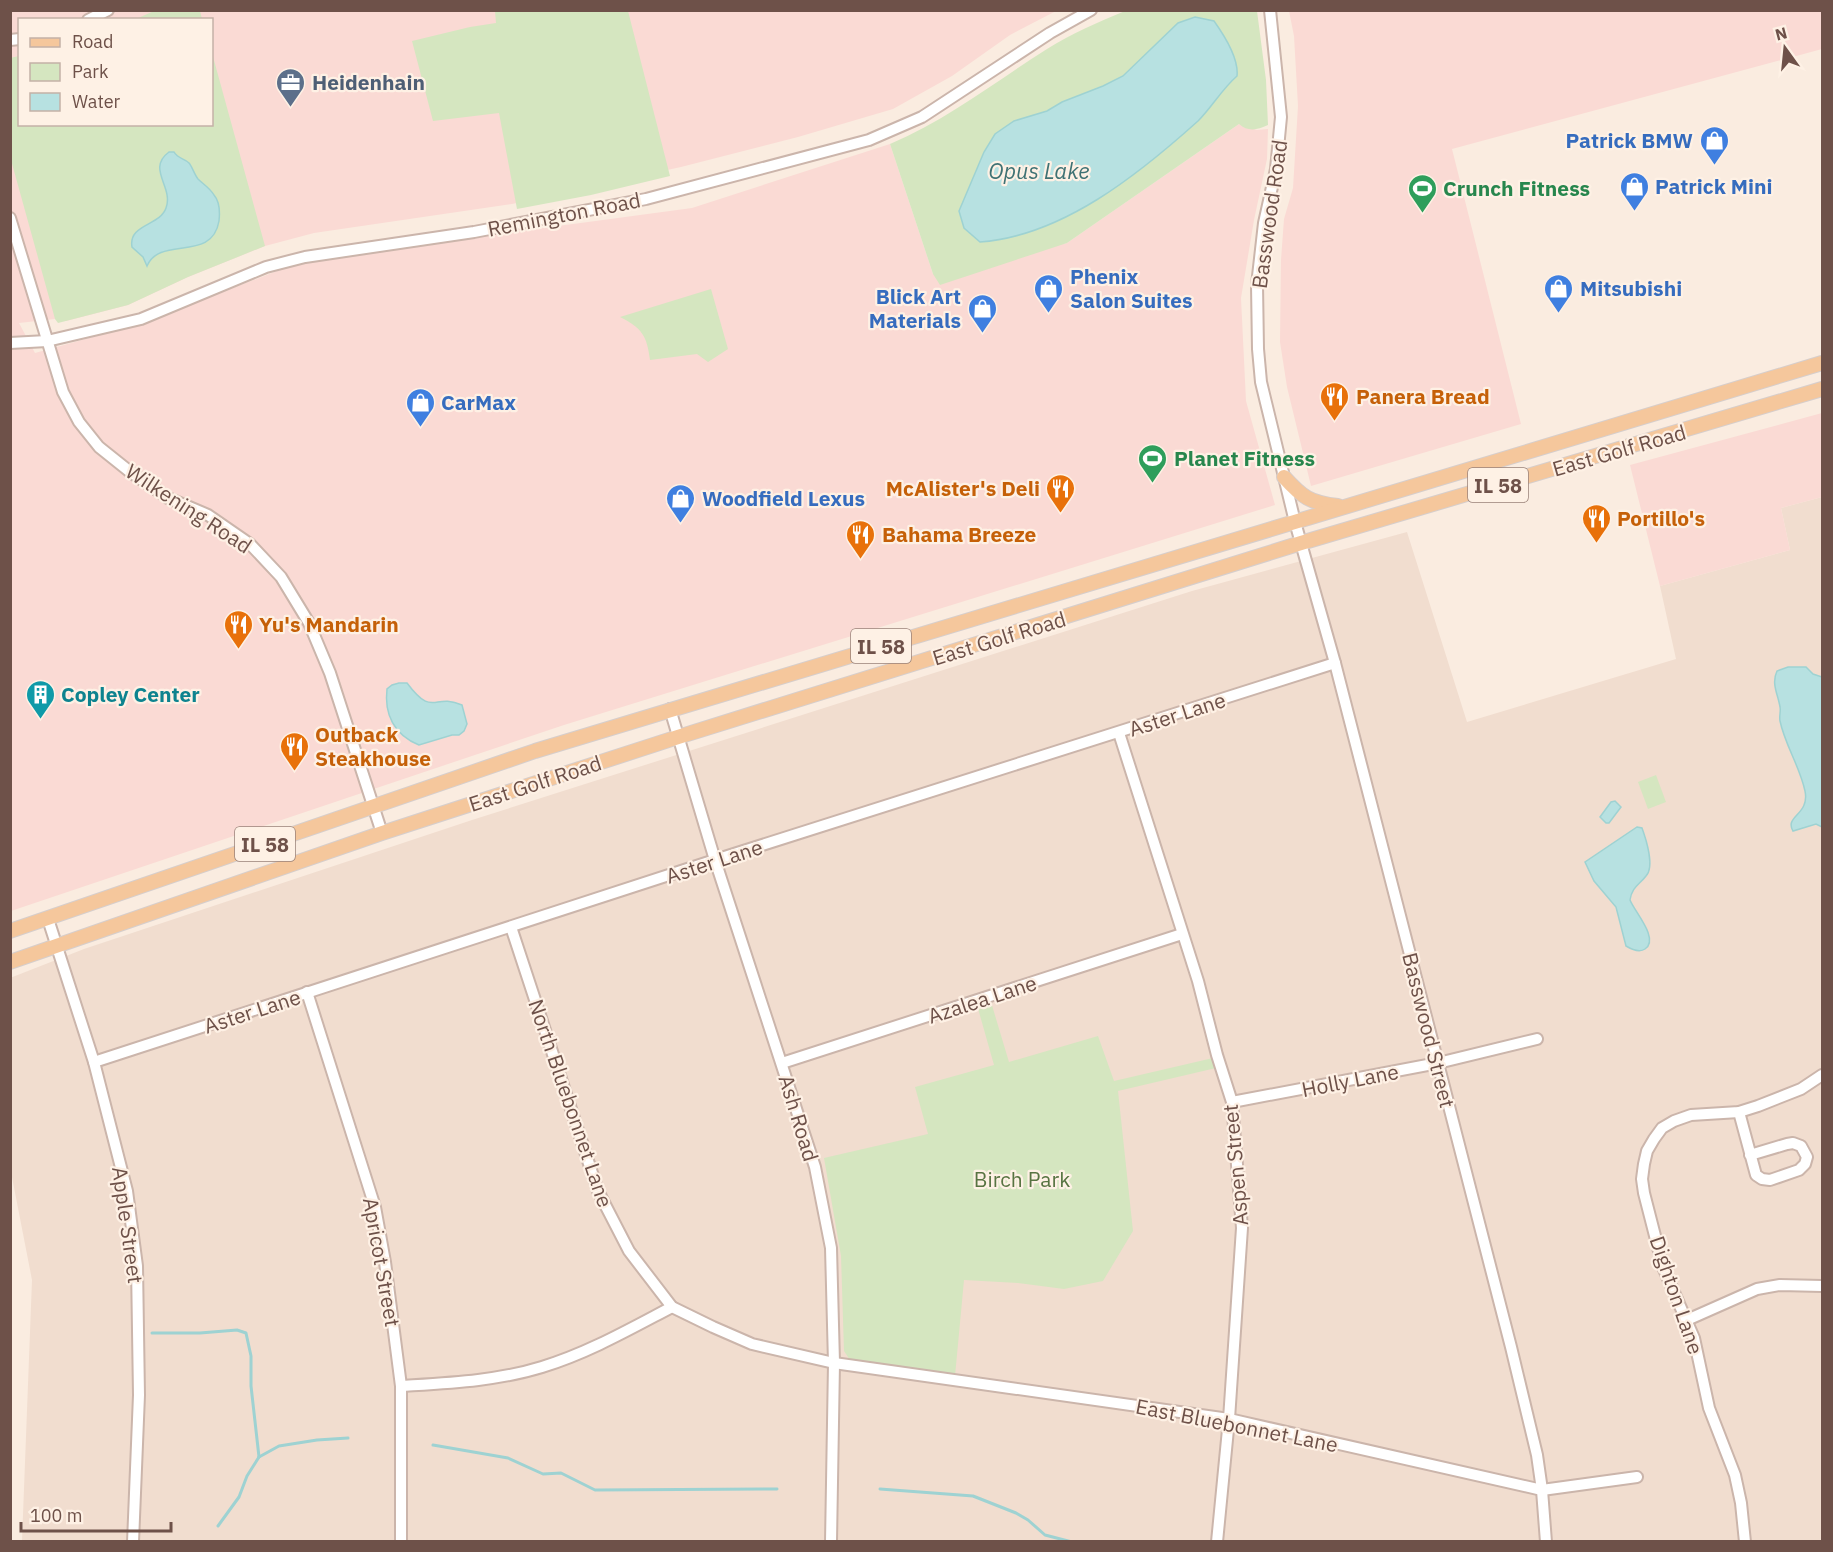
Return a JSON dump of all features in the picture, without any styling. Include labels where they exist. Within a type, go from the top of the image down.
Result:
[{"type":"main road","name":"East Golf Road","points":[[10,931],[534,751],[1822,363]]},
{"type":"main road","name":"East Golf Road","points":[[10,962],[382,833],[678,736],[1301,543],[1822,389]]},
{"type":"main road","points":[[1284,477],[1300,495],[1309,500],[1319,504],[1343,507]]},
{"type":"street","points":[[92,18],[108,10]]},
{"type":"street","name":"Remington Road","points":[[10,343],[47,341],[141,319],[266,267],[305,257],[474,232],[646,199],[869,140],[922,117],[1050,33],[1091,10]]},
{"type":"street","name":"Basswood Road","points":[[1270,10],[1281,117],[1276,169],[1264,223],[1257,285],[1258,349],[1261,382],[1295,522]]},
{"type":"street","name":"Wilkening Road","points":[[10,218],[63,392],[80,422],[99,447],[129,471],[168,498],[208,515],[250,544],[281,578],[309,623],[330,673],[382,833]]},
{"type":"street","name":"Basswood Street","points":[[1295,522],[1335,663],[1511,1347],[1537,1455],[1546,1542]]},
{"type":"street","name":"Aster Lane","points":[[94,1062],[1335,663]]},
{"type":"street","name":"Ash Road","points":[[670,710],[715,861],[815,1167],[831,1248],[834,1363],[831,1542]]},
{"type":"street","name":"Aspen Street","points":[[1119,733],[1198,981],[1232,1102],[1242,1228],[1229,1419],[1217,1542]]},
{"type":"street","name":"Apple Street","points":[[48,919],[94,1062],[127,1191],[137,1266],[139,1395],[133,1542]]},
{"type":"street","name":"North Bluebonnet Lane","points":[[511,927],[598,1191],[629,1251],[672,1307],[713,1328],[752,1344],[834,1363]]},
{"type":"street","name":"Azalea Lane","points":[[782,1063],[1182,934]]},
{"type":"street","name":"Apricot Street","points":[[307,992],[375,1207],[385,1262],[401,1386],[401,1542]]},
{"type":"street","name":"Holly Lane","points":[[1232,1102],[1438,1063],[1537,1040]]},
{"type":"street","name":"Dighton Lane","points":[[1745,1542],[1741,1503],[1735,1475],[1709,1408],[1697,1348],[1663,1267],[1642,1179],[1647,1151],[1662,1128],[1674,1121],[1701,1114],[1738,1112],[1801,1089],[1822,1075]]},
{"type":"street","points":[[1738,1112],[1750,1155],[1756,1175],[1762,1179],[1770,1180],[1800,1170],[1807,1157],[1801,1146],[1793,1143],[1750,1155]]},
{"type":"street","points":[[1687,1320],[1757,1289],[1780,1285],[1822,1286]]},
{"type":"street","points":[[401,1386],[473,1381],[542,1367],[609,1340],[672,1307]]},
{"type":"street","name":"East Bluebonnet Lane","points":[[834,1363],[1229,1419],[1542,1490],[1637,1477]]},
{"type":"shaded area","points":[[10,11],[1056,11],[1010,35],[952,76],[893,109],[798,137],[681,167],[512,204],[314,233],[265,246],[188,277],[128,305],[66,321],[55,319],[19,323],[35,353],[143,323],[282,269],[341,255],[692,208],[890,144],[933,274],[1067,243],[1239,124],[1257,130],[1268,129],[1267,159],[1241,298],[1246,401],[1275,505],[564,725],[11,911]]},
{"type":"shaded area","points":[[1289,11],[1822,11],[1822,49],[1452,149],[1521,424],[1311,486],[1287,387],[1280,342],[1284,219],[1293,188],[1298,106],[1294,36]]},
{"type":"shaded area","points":[[1822,413],[1822,497],[1781,508],[1790,550],[1660,586],[1630,465]]},
{"type":"shaded area","points":[[1822,497],[1822,1541],[22,1541],[32,1280],[11,1172],[10,978],[84,949],[472,820],[1192,591],[1407,532],[1467,722],[1676,659],[1660,586],[1790,550],[1781,508]]},
{"type":"green space","points":[[154,11],[200,11],[202,18],[138,18]]},
{"type":"green space","points":[[495,11],[628,11],[670,176],[591,195],[517,209],[499,113],[433,121],[412,41],[496,23]]},
{"type":"green space","points":[[1125,11],[1257,11],[1266,80],[1268,125],[1253,129],[1239,124],[1067,243],[940,285],[933,274],[890,144],[951,112],[1056,44],[1085,28]]},
{"type":"green space","points":[[18,56],[18,126],[213,126],[213,57],[265,246],[188,277],[128,305],[58,323],[11,160],[10,58]]},
{"type":"green space","points":[[711,289],[728,349],[708,362],[697,354],[650,360],[642,334],[634,325],[620,317]]},
{"type":"green space","points":[[1656,775],[1666,802],[1648,809],[1638,782]]},
{"type":"green space","name":"Birch Park","points":[[991,1002],[1009,1062],[1098,1036],[1114,1081],[1213,1058],[1216,1068],[1118,1091],[1133,1231],[1103,1281],[1064,1289],[1018,1283],[964,1280],[955,1376],[852,1363],[844,1351],[841,1256],[824,1158],[928,1134],[915,1087],[994,1065],[977,1005]]},
{"type":"water","name":"Opus Lake","points":[[1195,17],[1214,21],[1230,47],[1237,69],[1237,76],[1198,121],[1124,181],[1097,200],[1069,215],[1040,228],[1010,237],[980,242],[964,228],[959,211],[984,152],[995,134],[1014,121],[1047,111],[1062,102],[1123,76],[1178,23]]},
{"type":"water","points":[[169,152],[174,152],[189,163],[198,179],[216,198],[219,221],[214,234],[207,241],[197,246],[163,252],[154,257],[147,266],[143,257],[132,247],[132,239],[139,229],[158,218],[166,208],[167,193],[160,165]]},
{"type":"water","points":[[1788,667],[1806,667],[1813,674],[1822,677],[1822,827],[1816,824],[1793,831],[1792,822],[1806,799],[1800,773],[1782,730],[1775,685],[1777,671]]},
{"type":"water","points":[[399,683],[407,683],[423,700],[434,703],[445,701],[462,705],[467,724],[464,731],[459,735],[419,745],[403,736],[392,723],[386,698],[387,689]]},
{"type":"water","points":[[1615,801],[1621,807],[1609,823],[1606,823],[1600,817],[1611,802]]},
{"type":"water","points":[[1637,827],[1642,828],[1650,860],[1649,872],[1634,889],[1630,900],[1645,925],[1650,939],[1645,949],[1640,951],[1626,946],[1616,907],[1594,881],[1585,862]]},
{"type":"waterway","points":[[152,1333],[237,1330],[246,1333],[251,1356],[251,1386],[259,1457]]},
{"type":"waterway","points":[[259,1457],[279,1446],[348,1438]]},
{"type":"waterway","points":[[433,1445],[508,1458],[543,1474],[561,1473],[595,1490],[777,1489]]},
{"type":"waterway","points":[[218,1526],[239,1497],[247,1476],[259,1457]]},
{"type":"waterway","points":[[880,1489],[973,1496],[1016,1513],[1045,1535],[1072,1542]]},
{"type":"place","name":"Heidenhain","points":[[291,108]]},
{"type":"place","name":"Patrick BMW","points":[[1714,166]]},
{"type":"place","name":"Patrick Mini","points":[[1634,212]]},
{"type":"place","name":"Crunch Fitness","points":[[1422,214]]},
{"type":"place","name":"Phenix Salon Suites","points":[[1049,314]]},
{"type":"place","name":"Mitsubishi","points":[[1559,314]]},
{"type":"place","name":"Blick Art Materials","points":[[982,334]]},
{"type":"place","name":"Panera Bread","points":[[1335,422]]},
{"type":"place","name":"CarMax","points":[[420,428]]},
{"type":"place","name":"Planet Fitness","points":[[1153,484]]},
{"type":"place","name":"McAlister's Deli","points":[[1061,514]]},
{"type":"place","name":"Woodfield Lexus","points":[[681,524]]},
{"type":"place","name":"Portillo's","points":[[1596,544]]},
{"type":"place","name":"Bahama Breeze","points":[[861,560]]},
{"type":"place","name":"Yu's Mandarin","points":[[238,650]]},
{"type":"place","name":"Copley Center","points":[[40,720]]},
{"type":"place","name":"Outback Steakhouse","points":[[294,772]]}]
